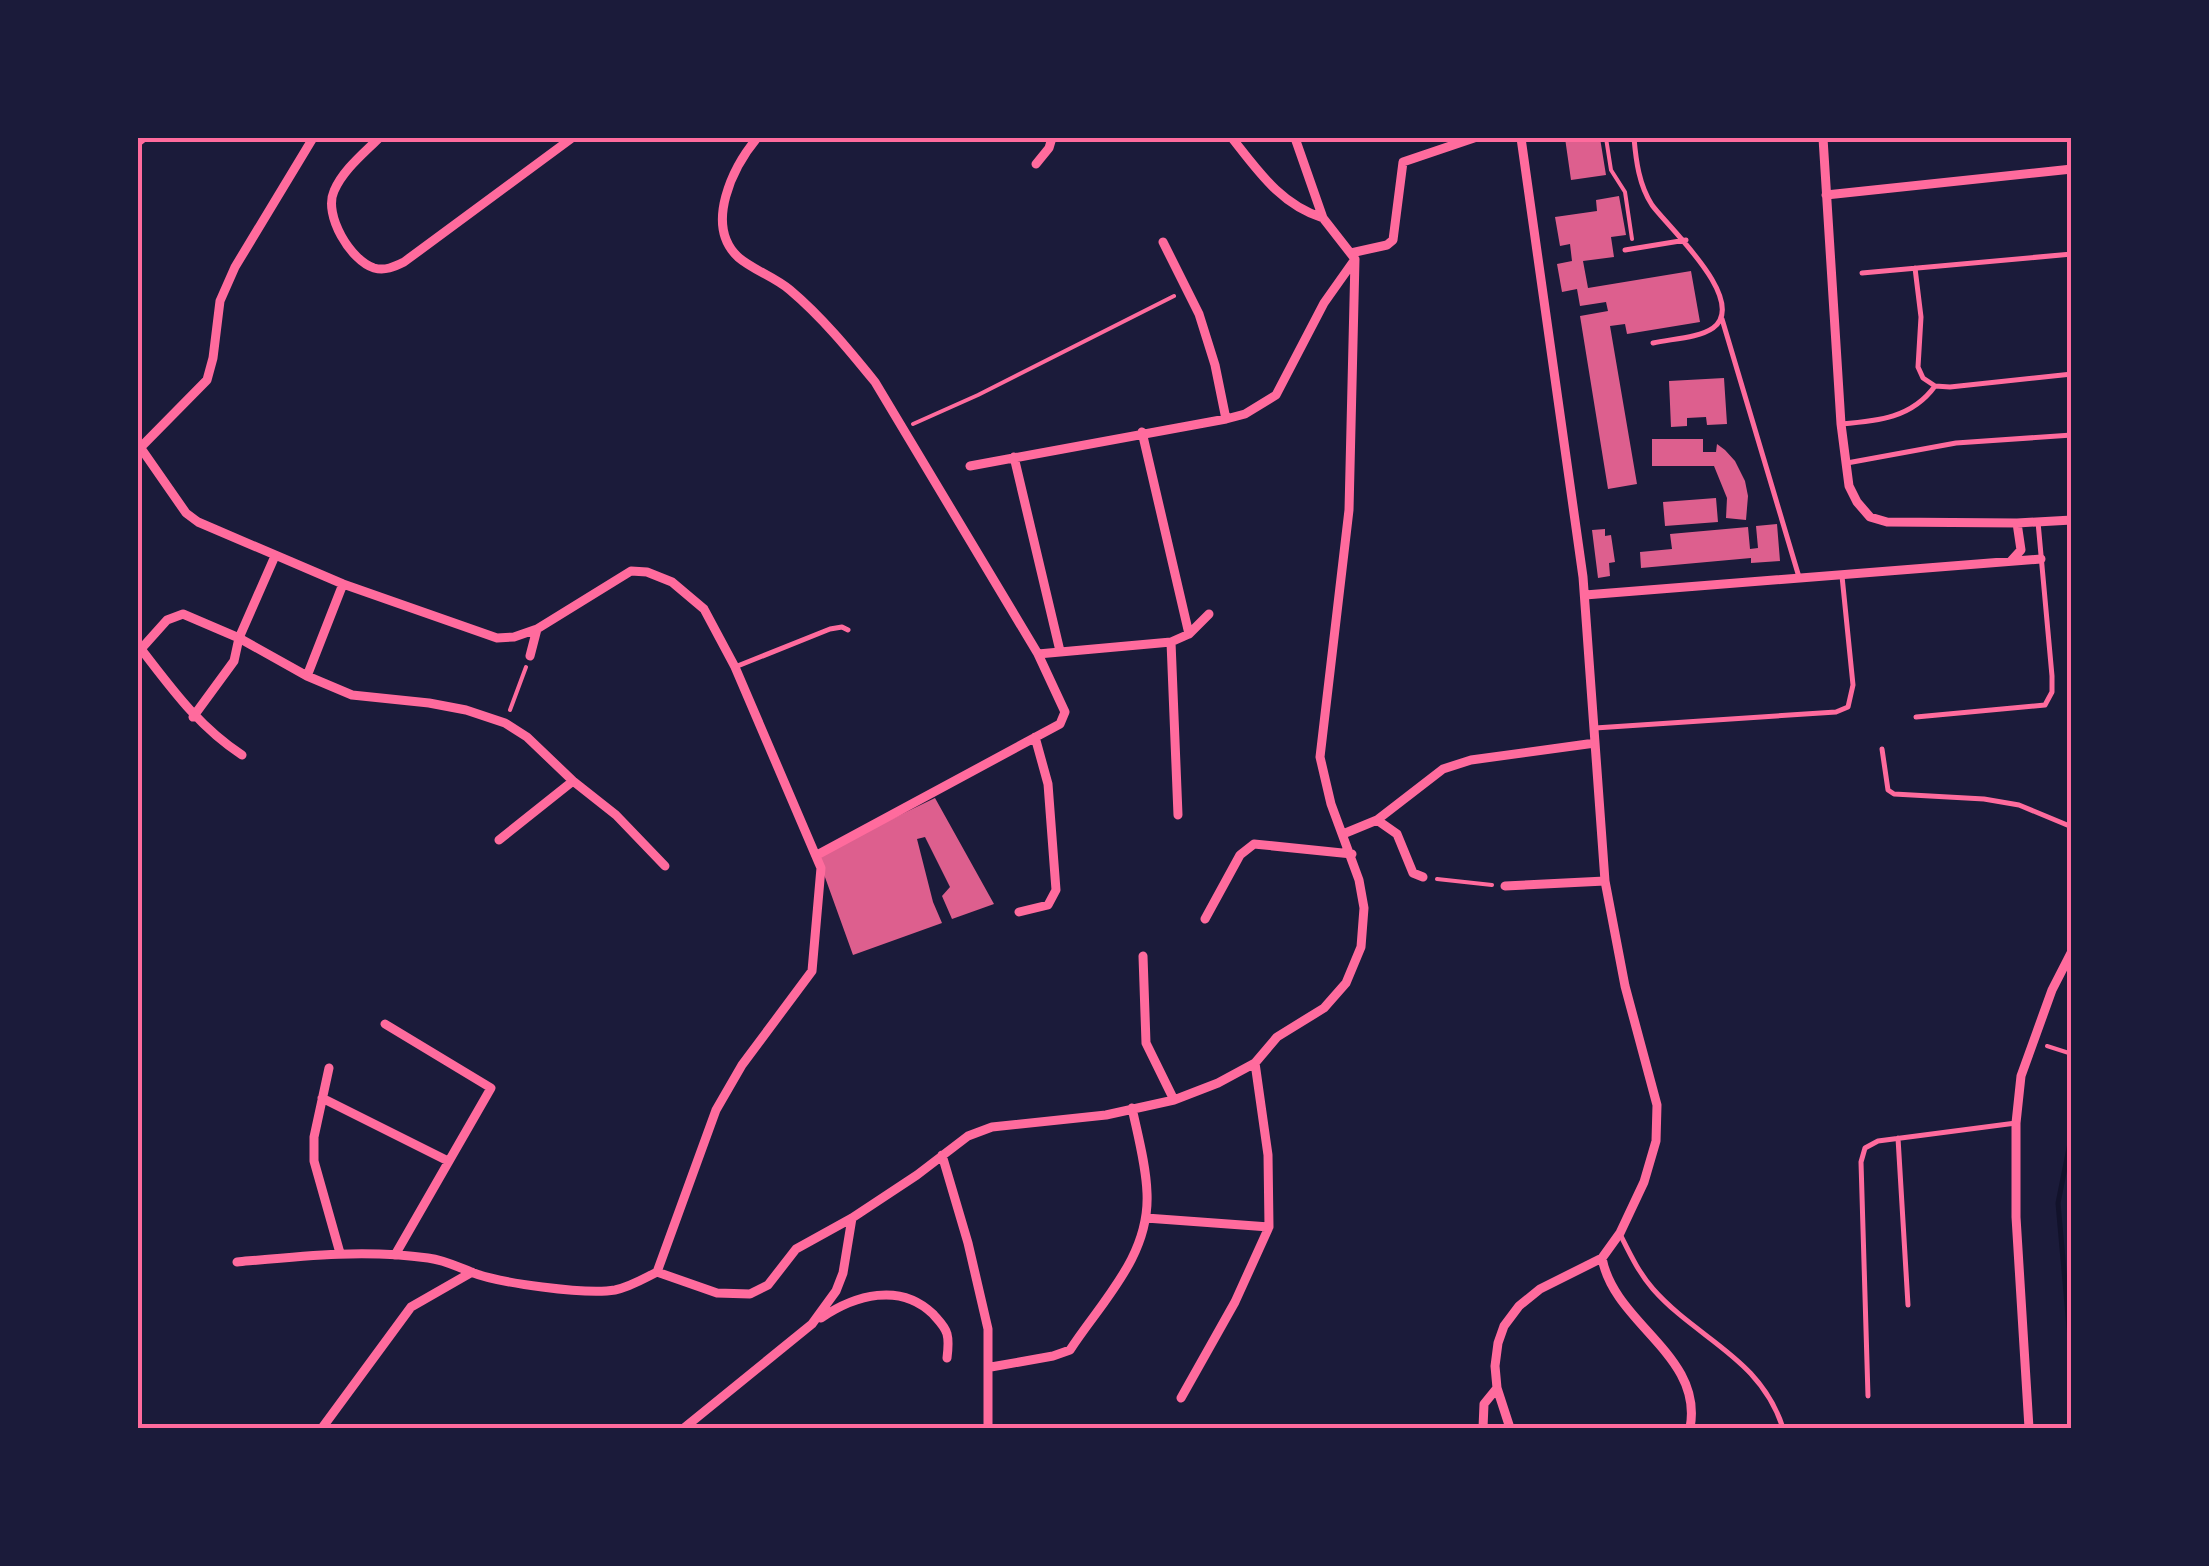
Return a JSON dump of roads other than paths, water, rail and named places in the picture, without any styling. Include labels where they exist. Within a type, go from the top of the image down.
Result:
[{"type":"street","points":[[237,1262],[340,1253],[395,1255],[445,1261],[472,1272],[558,1289],[612,1290],[657,1272],[716,1110],[742,1065],[812,971],[821,868],[736,667],[704,609],[672,582],[647,572],[630,571],[536,628],[514,637],[497,638],[344,584],[198,522],[186,512],[139,446],[207,380],[220,300],[235,266],[313,138]]},
{"type":"street","points":[[379,138],[348,170],[332,194],[330,212],[337,230],[360,258],[371,268],[388,270],[572,138]]},
{"type":"street","points":[[1036,164],[1052,138]]},
{"type":"street","points":[[1232,138],[1274,190],[1297,207],[1323,218]]},
{"type":"street","points":[[970,466],[1226,419],[1245,414],[1276,395],[1353,256],[1393,240],[1403,162],[1474,138]]},
{"type":"street","points":[[1510,1428],[1497,1388],[1498,1343],[1519,1306],[1540,1288],[1602,1258],[1620,1233],[1644,1182],[1656,1141],[1656,1105],[1625,986],[1605,881],[1586,595],[1521,138]]},
{"type":"street","points":[[1823,138],[1842,424],[1849,486],[1857,502],[1870,517],[1887,522],[2072,520]]},
{"type":"street","points":[[754,139],[732,183],[721,222],[722,234],[740,259],[792,292],[846,346],[875,382],[1038,654],[1065,712],[1060,724],[817,855]]},
{"type":"street","points":[[657,1272],[718,1293],[750,1294],[768,1285],[796,1249],[852,1218],[968,1136],[992,1127],[1106,1115],[1174,1100],[1218,1083],[1255,1064],[1276,1037],[1324,1008],[1346,983],[1361,947],[1364,908],[1352,854],[1322,778],[1320,757],[1349,510],[1353,256],[1323,218],[1297,139]]},
{"type":"street","points":[[1826,195],[2072,169]]},
{"type":"street","points":[[1164,242],[1199,314],[1226,419]]},
{"type":"street","points":[[1142,432],[1189,634]]},
{"type":"street","points":[[1014,457],[1060,651]]},
{"type":"street","points":[[2010,562],[2021,550],[2017,523]]},
{"type":"street","points":[[193,717],[234,661],[275,556]]},
{"type":"street","points":[[1586,595],[2042,560]]},
{"type":"street","points":[[307,676],[344,584]]},
{"type":"street","points":[[242,755],[193,717],[139,648],[168,620],[182,614],[240,638],[307,676],[352,695],[429,702],[504,723],[527,736],[572,782],[616,815],[665,866]]},
{"type":"street","points":[[1038,654],[1170,642],[1189,634],[1209,614]]},
{"type":"street","points":[[530,656],[536,628]]},
{"type":"street","points":[[1170,642],[1178,814]]},
{"type":"street","points":[[1019,912],[1048,905],[1056,890],[1048,784],[1034,737]]},
{"type":"street","points":[[1343,834],[1378,820],[1443,769],[1470,760],[1595,743]]},
{"type":"street","points":[[499,840],[572,782]]},
{"type":"street","points":[[1378,820],[1397,834],[1413,873],[1423,877]]},
{"type":"street","points":[[1205,919],[1240,855],[1254,844],[1352,854]]},
{"type":"street","points":[[1504,886],[1605,881]]},
{"type":"street","points":[[2029,1428],[2016,1217],[2016,1124],[2022,1076],[2033,1042],[2072,951]]},
{"type":"street","points":[[1142,956],[1146,1043],[1174,1100]]},
{"type":"street","points":[[385,1024],[491,1088],[395,1255]]},
{"type":"street","points":[[1181,1398],[1235,1302],[1269,1226],[1268,1155],[1255,1064]]},
{"type":"street","points":[[329,1068],[314,1137],[314,1161],[340,1253]]},
{"type":"street","points":[[322,1098],[448,1161]]},
{"type":"street","points":[[990,1368],[1070,1350],[1132,1260],[1146,1218],[1147,1193],[1132,1108]]},
{"type":"street","points":[[942,1155],[988,1329],[988,1428]]},
{"type":"street","points":[[812,1324],[836,1291],[843,1273],[852,1218]]},
{"type":"street","points":[[1146,1218],[1269,1226]]},
{"type":"street","points":[[1602,1258],[1606,1278],[1618,1296],[1670,1356],[1687,1382],[1693,1413],[1690,1428]]},
{"type":"street","points":[[322,1428],[410,1307],[472,1272]]},
{"type":"street","points":[[684,1428],[812,1324],[846,1303],[880,1295],[905,1296],[944,1326],[948,1358]]},
{"type":"street","points":[[1483,1428],[1484,1404],[1497,1388]]},
{"type":"lane","points":[[1634,138],[1638,171],[1647,195],[1703,263],[1721,304],[1721,317],[1800,580]]},
{"type":"lane","points":[[1625,250],[1686,240]]},
{"type":"lane","points":[[1862,273],[2072,254]]},
{"type":"lane","points":[[1915,268],[1921,317],[1918,368],[1922,378],[1935,386],[1950,387],[2072,374]]},
{"type":"lane","points":[[1653,343],[1709,330],[1721,317]]},
{"type":"lane","points":[[1842,424],[1899,415],[1927,397],[1935,386]]},
{"type":"lane","points":[[1846,463],[1956,443],[2072,435]]},
{"type":"lane","points":[[1916,717],[2045,704],[2052,692],[2052,676],[2038,522]]},
{"type":"lane","points":[[1594,728],[1836,712],[1848,707],[1853,685],[1842,576]]},
{"type":"lane","points":[[736,667],[830,629],[848,630]]},
{"type":"lane","points":[[1882,749],[1888,790],[1894,794],[2019,805],[2072,826]]},
{"type":"lane","points":[[1868,1396],[1861,1162],[1865,1148],[1878,1141],[2016,1124]]},
{"type":"lane","points":[[1898,1138],[1908,1305]]},
{"type":"lane","points":[[1620,1233],[1653,1290],[1749,1369],[1771,1401],[1783,1428]]},
{"type":"waterway","points":[[2072,1133],[2058,1203],[2072,1361]]}]
